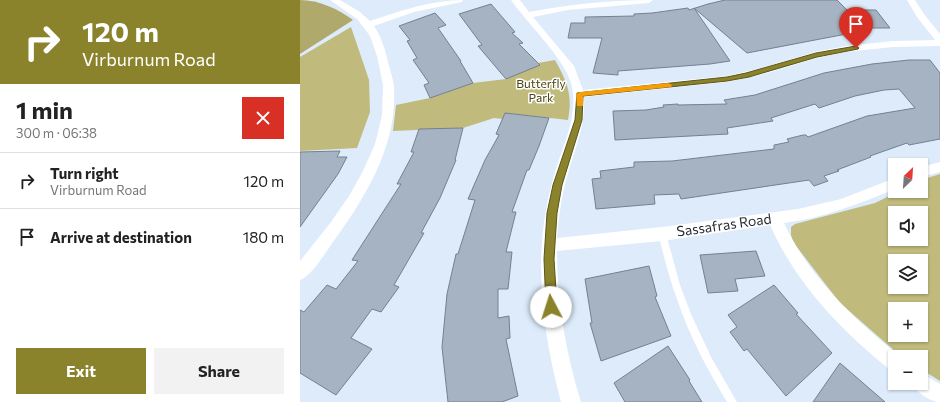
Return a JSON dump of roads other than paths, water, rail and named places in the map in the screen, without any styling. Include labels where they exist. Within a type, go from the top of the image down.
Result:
[{"type":"street","points":[[300,273],[328,238],[353,200],[373,162],[384,134],[388,113],[389,81],[376,39],[368,25],[351,10],[334,0]]},
{"type":"street","points":[[368,25],[408,11],[459,0]]},
{"type":"street","points":[[515,0],[570,68],[576,79],[580,94],[579,120],[558,185],[552,213],[549,245],[549,274],[552,315],[562,371],[571,402]]},
{"type":"street","points":[[527,15],[568,6],[649,0]]},
{"type":"street","points":[[911,0],[920,15],[940,40]]},
{"type":"street","points":[[580,94],[727,79],[816,55],[848,49],[897,44],[940,43]]},
{"type":"street","points":[[928,170],[940,167]]},
{"type":"street","name":"Sassafras Road","points":[[549,245],[662,234],[818,211],[844,204],[888,186]]},
{"type":"street","points":[[775,218],[790,249],[822,293],[849,322],[888,357]]},
{"type":"street","points":[[928,387],[940,395]]},
{"type":"lane","points":[[662,234],[676,286],[696,334],[719,381],[732,402]]},
{"type":"park label","name":"Butterfly Park","points":[[541,91]]}]
